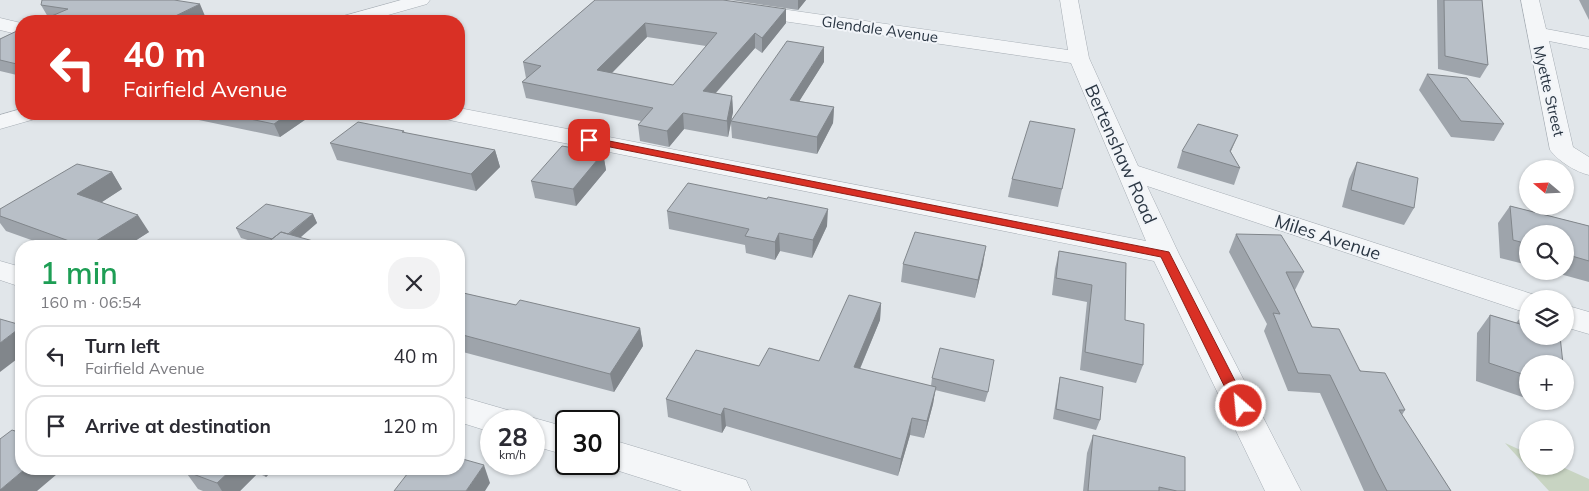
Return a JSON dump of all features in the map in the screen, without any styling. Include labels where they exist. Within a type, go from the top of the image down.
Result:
[{"type":"street","points":[[368,15],[421,0]]},
{"type":"street","name":"Glendale Avenue","points":[[680,0],[1079,58]]},
{"type":"street","name":"Bertenshaw Road","points":[[1069,0],[1079,58],[1128,171],[1165,254],[1283,491]]},
{"type":"street","name":"Myette Street","points":[[1530,0],[1562,150],[1589,168]]},
{"type":"street","points":[[0,24],[15,28]]},
{"type":"street","points":[[1536,33],[1589,43]]},
{"type":"street","points":[[465,116],[1165,254]]},
{"type":"street","points":[[0,122],[15,118]]},
{"type":"street","name":"Miles Avenue","points":[[1128,171],[1519,300]]},
{"type":"street","points":[[0,270],[15,275]]},
{"type":"street","points":[[1574,319],[1589,324]]},
{"type":"street","points":[[465,411],[480,415]]},
{"type":"street","points":[[620,457],[733,491]]},
{"type":"green space","points":[[1505,443],[1519,449],[1519,458]]},
{"type":"green space","points":[[1574,472],[1589,479],[1589,491],[1549,491],[1534,475],[1574,475]]},
{"type":"building","points":[[42,0],[174,0],[200,4],[177,15],[54,15],[68,9],[41,5]]},
{"type":"building","points":[[595,0],[723,0],[786,9],[762,38],[755,33],[703,91],[732,96],[727,121],[683,113],[667,131],[638,125],[653,108],[522,82],[541,66],[523,62]],"holes":[[[645,23],[717,33],[673,85],[597,70]]]},
{"type":"building","points":[[1444,0],[1482,0],[1488,65],[1445,56]]},
{"type":"building","points":[[15,32],[15,64],[0,60],[0,39]]},
{"type":"building","points":[[787,41],[824,47],[790,100],[834,107],[817,137],[731,121]]},
{"type":"building","points":[[1427,74],[1467,78],[1504,124],[1461,121]]},
{"type":"building","points":[[255,120],[280,120],[274,124]]},
{"type":"building","points":[[1030,121],[1075,129],[1062,189],[1012,179]]},
{"type":"building","points":[[358,122],[495,150],[471,174],[330,143]]},
{"type":"building","points":[[1198,124],[1238,135],[1230,151],[1240,168],[1182,151]]},
{"type":"building","points":[[562,146],[603,153],[573,189],[531,181]]},
{"type":"building","points":[[1357,162],[1418,178],[1414,208],[1351,190]]},
{"type":"building","points":[[77,164],[112,172],[77,194],[138,215],[98,240],[66,240],[0,216],[0,209]]},
{"type":"building","points":[[688,183],[828,209],[813,240],[779,233],[775,242],[745,236],[749,229],[667,211]]},
{"type":"building","points":[[266,204],[313,214],[288,234],[281,232],[272,239],[236,228]]},
{"type":"building","points":[[1510,206],[1519,208],[1519,215],[1546,215],[1589,226],[1589,261],[1574,257],[1574,225],[1519,225],[1519,242],[1513,240]]},
{"type":"building","points":[[281,232],[310,240],[271,240]]},
{"type":"building","points":[[915,232],[986,246],[978,280],[903,264]]},
{"type":"building","points":[[1236,234],[1281,235],[1304,272],[1286,272],[1312,327],[1339,329],[1360,371],[1385,373],[1405,410],[1399,410],[1451,491],[1387,491],[1330,375],[1298,373],[1273,313],[1280,314]]},
{"type":"building","points":[[1059,251],[1126,263],[1125,320],[1144,324],[1143,365],[1085,352],[1092,285],[1056,278]]},
{"type":"building","points":[[465,293],[516,305],[520,300],[640,328],[610,374],[465,336]]},
{"type":"building","points":[[849,295],[881,303],[854,367],[936,387],[927,421],[912,418],[901,459],[724,408],[721,415],[666,399],[696,350],[759,366],[769,348],[819,361]]},
{"type":"building","points":[[1490,315],[1519,324],[1519,345],[1561,345],[1562,355],[1519,355],[1519,373],[1489,363]]},
{"type":"building","points":[[0,319],[15,323],[15,332],[0,343]]},
{"type":"building","points":[[940,348],[994,360],[988,392],[932,378]]},
{"type":"building","points":[[1060,377],[1103,387],[1100,420],[1056,409]]},
{"type":"building","points":[[12,430],[15,431],[15,475],[18,475],[0,490],[0,439]]},
{"type":"building","points":[[1093,435],[1185,457],[1185,491],[1159,487],[1159,491],[1088,491]]},
{"type":"building","points":[[465,460],[480,464],[480,471],[466,491],[394,491],[406,475],[465,475]]},
{"type":"building","points":[[196,475],[226,475],[217,483]]},
{"type":"route","points":[[589,140],[1165,254],[1241,406]]}]
